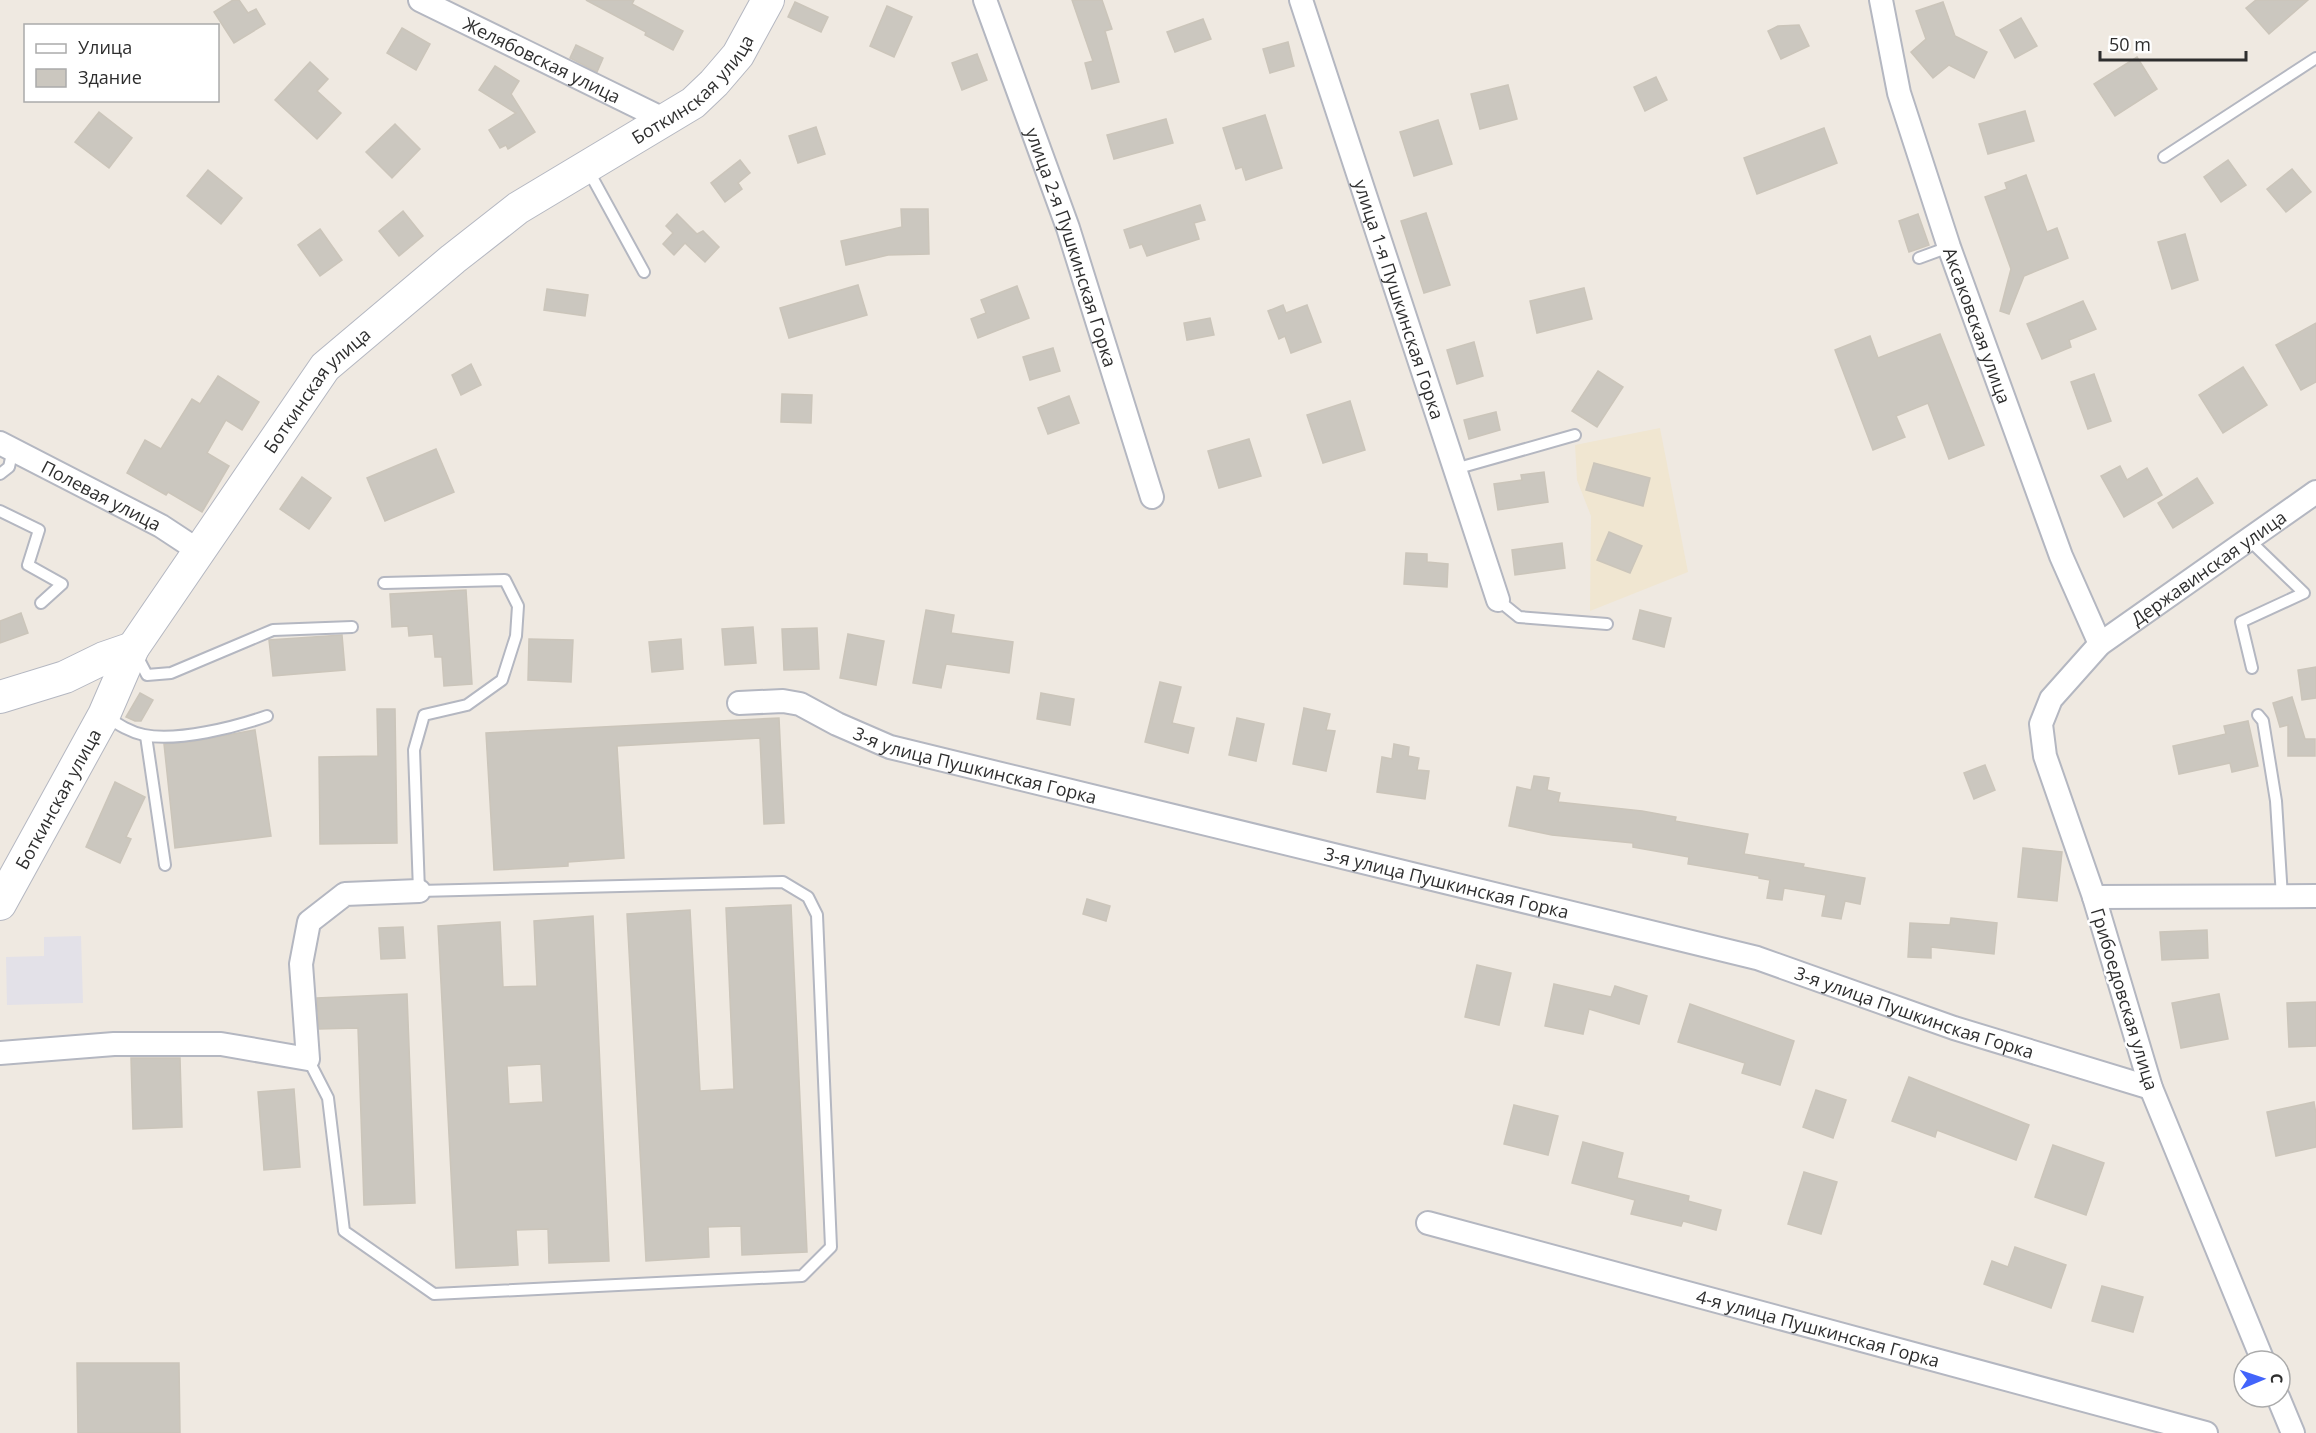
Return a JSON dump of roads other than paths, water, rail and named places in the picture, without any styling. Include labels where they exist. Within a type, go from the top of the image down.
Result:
[{"type":"street","name":"Желябовская улица","points":[[420,0],[665,120]]},
{"type":"street","name":"Боткинская улица","points":[[0,904],[104,715],[133,648],[325,367],[453,259],[518,208],[693,103],[738,55],[768,0]]},
{"type":"street","name":"улица 2-я Пушкинская Горка","points":[[986,0],[1068,228],[1152,497]]},
{"type":"street","name":"улица 1-я Пушкинская Горка","points":[[1301,0],[1498,600]]},
{"type":"street","name":"Аксаковская улица","points":[[1881,0],[1899,93],[1949,247],[2061,556],[2100,644]]},
{"type":"street","name":"Полевая улица","points":[[6,446],[161,526],[199,551]]},
{"type":"street","name":"Державинская улица","points":[[2100,644],[2316,492]]},
{"type":"street","name":"Грибоедовская улица","points":[[2100,644],[2051,699],[2041,724],[2045,756],[2094,897],[2151,1088],[2258,1349]]},
{"type":"street","points":[[0,697],[65,677],[104,658],[133,648]]},
{"type":"street","name":"3-я улица Пушкинская Горка","points":[[739,703],[783,701],[800,704],[890,747],[1756,958],[1954,1028],[2151,1088]]},
{"type":"street","points":[[0,1053],[114,1044],[221,1044],[308,1059],[301,964],[309,922],[345,894],[419,891]]},
{"type":"street","points":[[2094,897],[2316,896]]},
{"type":"street","name":"4-я улица Пушкинская Горка","points":[[1428,1223],[2206,1433]]},
{"type":"street","points":[[2283,1409],[2292,1433]]},
{"type":"lane","points":[[2164,157],[2316,58]]},
{"type":"lane","points":[[587,168],[644,272]]},
{"type":"lane","points":[[1919,258],[1949,247]]},
{"type":"lane","points":[[1455,470],[1575,435]]},
{"type":"lane","points":[[0,474],[9,467],[6,446]]},
{"type":"lane","points":[[0,511],[39,530],[28,565],[62,584],[40,603]]},
{"type":"lane","points":[[2248,539],[2304,593]]},
{"type":"lane","points":[[308,1059],[328,1098],[344,1231],[434,1294],[802,1276],[831,1247],[817,915],[808,897],[783,882],[419,891],[414,750],[424,715],[467,705],[502,680],[516,636],[518,606],[505,580],[384,583]]},
{"type":"lane","points":[[2252,668],[2241,622],[2304,593],[2316,591]]},
{"type":"lane","points":[[1498,600],[1519,617],[1607,624]]},
{"type":"lane","points":[[133,648],[147,675],[171,673],[273,630],[352,627]]},
{"type":"lane","points":[[104,715],[129,731],[146,736],[202,733],[267,716]]},
{"type":"lane","points":[[2258,715],[2263,721],[2276,801],[2282,897]]},
{"type":"lane","points":[[146,736],[165,865]]}]
